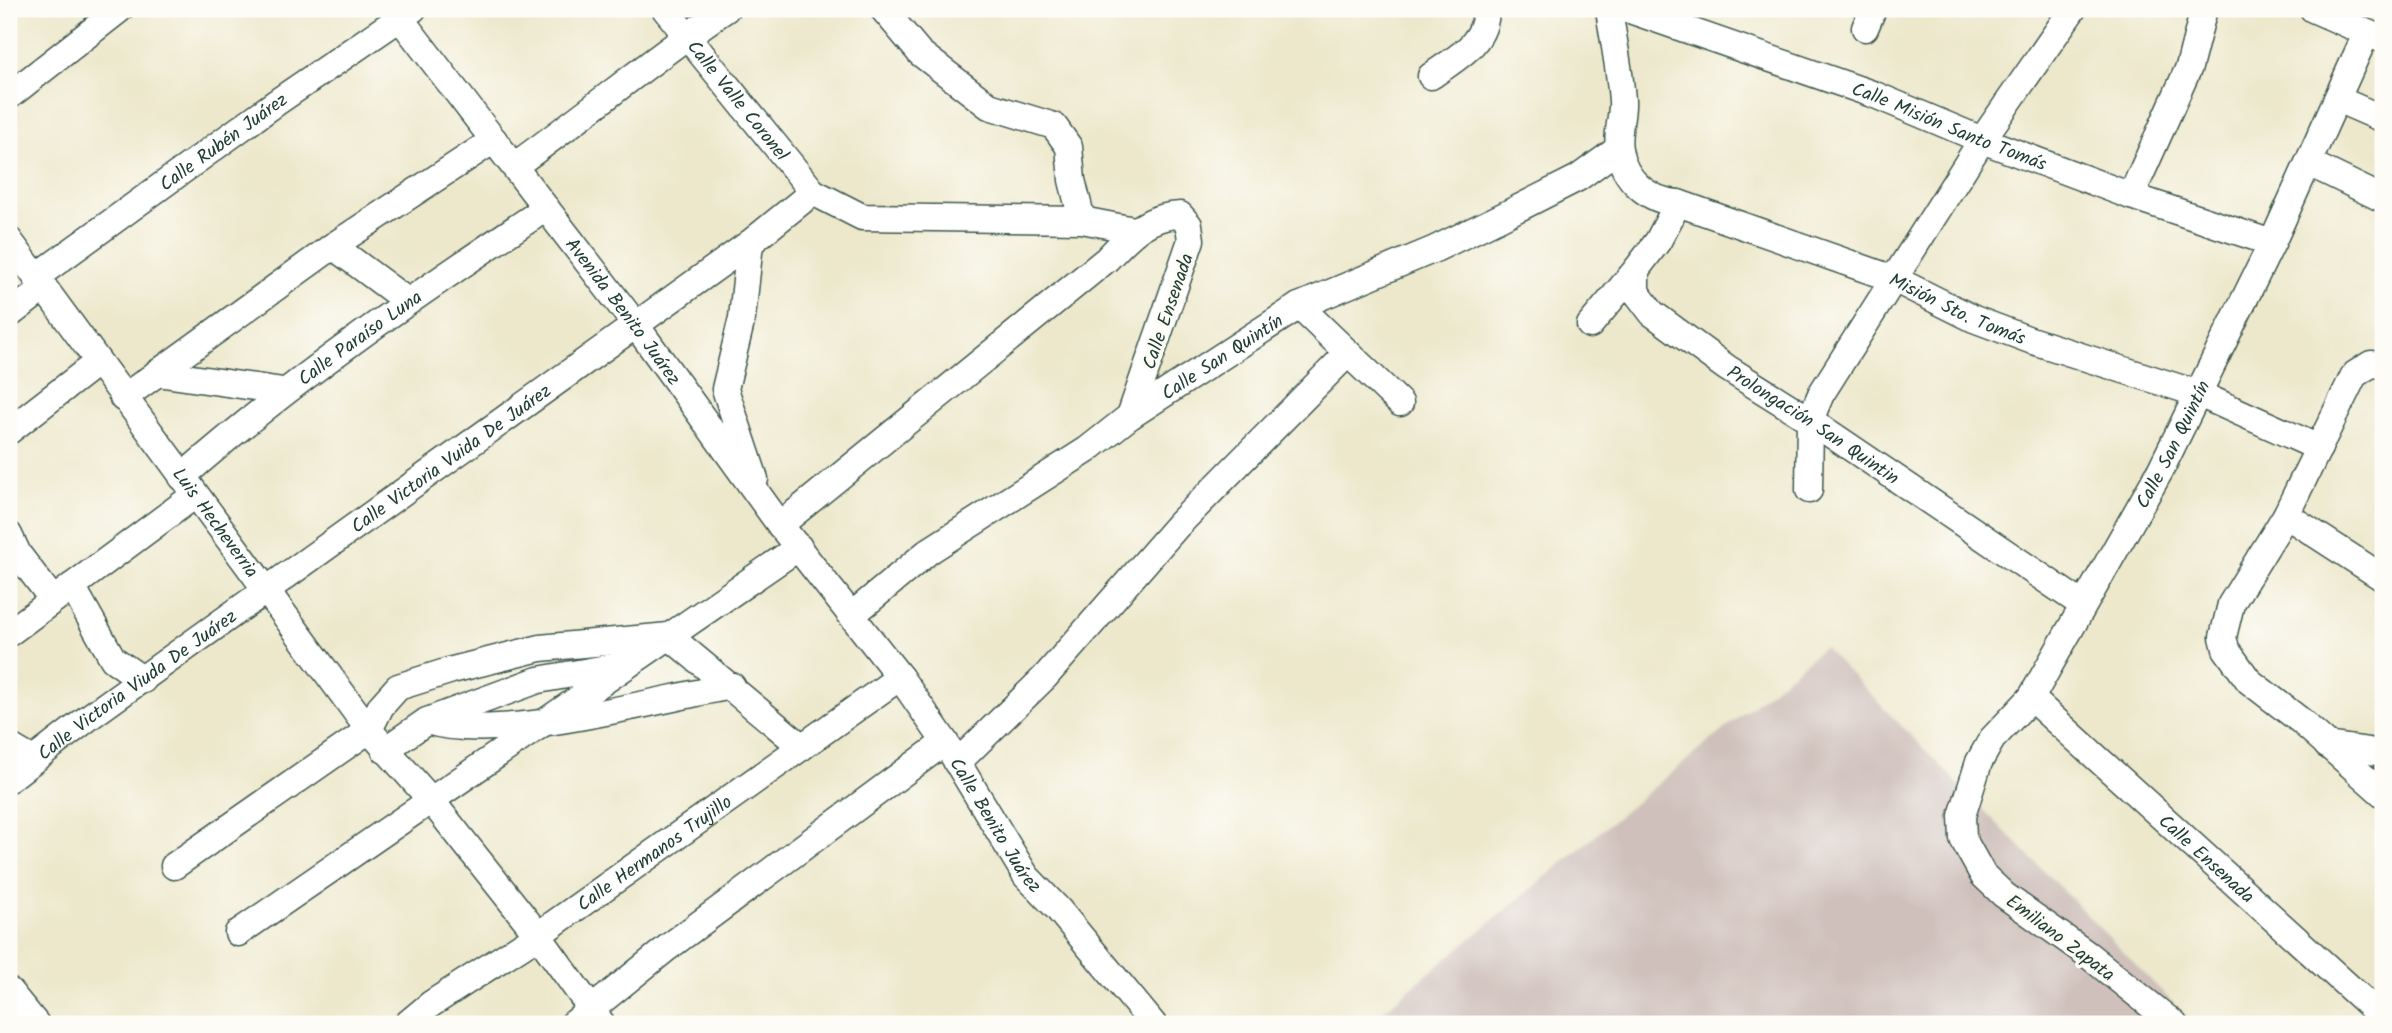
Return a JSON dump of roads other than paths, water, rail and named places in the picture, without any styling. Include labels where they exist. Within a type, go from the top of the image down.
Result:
[{"type":"street","name":"Calle Valle Coronel","points":[[665,9],[813,192]]},
{"type":"street","points":[[514,166],[591,112],[687,36],[726,9]]},
{"type":"street","points":[[883,9],[920,53],[989,106],[1054,126],[1069,146],[1072,180],[1082,220]]},
{"type":"street","points":[[1431,76],[1474,45],[1486,25],[1486,9]]},
{"type":"street","points":[[1609,9],[1622,101],[1618,149]]},
{"type":"street","name":"Calle Misión Santo Tomás","points":[[1628,9],[1875,95],[1982,140],[2131,196],[2272,243]]},
{"type":"street","points":[[1809,490],[1810,420],[1821,394],[1982,140],[2073,9]]},
{"type":"street","points":[[2131,196],[2189,67],[2204,9]]},
{"type":"street","points":[[2312,9],[2375,37]]},
{"type":"street","points":[[9,96],[114,11]]},
{"type":"street","name":"Avenida Benito Juárez","points":[[402,12],[494,140],[635,324],[780,526],[852,615]]},
{"type":"street","name":"Calle Rubén Juárez","points":[[9,316],[40,283],[277,102],[402,12]]},
{"type":"street","name":"Calle San Quintín","points":[[1963,839],[1962,816],[1979,762],[1992,739],[2031,698],[2160,471],[2272,243],[2337,99],[2375,37]]},
{"type":"street","points":[[2337,99],[2383,119]]},
{"type":"street","points":[[123,397],[333,246],[494,140]]},
{"type":"street","name":"Misión Sto. Tomás","points":[[1618,149],[1626,170],[1640,190],[1661,202],[1678,203],[1894,279],[1985,324],[2134,376],[2199,394],[2319,448]]},
{"type":"street","name":"Calle San Quintín","points":[[852,615],[929,551],[1087,450],[1130,416],[1299,306],[1488,223],[1578,178],[1618,149]]},
{"type":"street","points":[[2309,163],[2383,199]]},
{"type":"street","points":[[813,192],[862,217],[1082,220],[1134,230]]},
{"type":"street","name":"Calle Victoria Vuida De Juárez","points":[[267,592],[750,243],[813,192]]},
{"type":"street","points":[[1590,325],[1658,241],[1678,203]]},
{"type":"street","name":"Calle Paraíso Luna","points":[[9,633],[62,593],[189,486],[283,391],[407,301],[546,208]]},
{"type":"street","name":"Calle Ensenada","points":[[1130,416],[1191,240],[1189,225],[1180,215],[1162,215],[1134,230]]},
{"type":"street","points":[[780,526],[1107,259],[1134,230]]},
{"type":"street","name":"Luis Hecheverria","points":[[9,240],[377,740],[430,799],[538,935],[589,1020]]},
{"type":"street","points":[[750,243],[742,318],[726,389],[764,504]]},
{"type":"street","points":[[333,246],[407,301]]},
{"type":"street","name":"Prolongación San Quintin","points":[[1636,270],[1636,292],[1652,313],[1727,368],[1810,420],[2083,605]]},
{"type":"street","points":[[1299,306],[1400,403]]},
{"type":"street","points":[[589,1020],[667,947],[951,752],[1045,677],[1178,525],[1348,353]]},
{"type":"street","points":[[9,431],[98,362]]},
{"type":"street","points":[[2377,365],[2354,375],[2286,515],[2231,604],[2223,637],[2226,649],[2249,681],[2383,794]]},
{"type":"street","points":[[157,373],[283,391]]},
{"type":"street","points":[[2286,515],[2383,578]]},
{"type":"street","points":[[9,535],[18,554],[62,593],[113,659],[143,680]]},
{"type":"street","points":[[238,933],[799,547]]},
{"type":"street","name":"Calle Victoria Viuda De Juárez","points":[[9,779],[267,592]]},
{"type":"street","name":"Calle Benito Juárez","points":[[852,615],[900,677],[951,752],[1026,876],[1058,909],[1153,1024]]},
{"type":"street","points":[[377,740],[381,706],[398,687],[540,648],[669,636],[802,747]]},
{"type":"street","points":[[174,866],[377,740],[538,680],[628,664]]},
{"type":"street","name":"Calle Hermanos Trujillo","points":[[407,1024],[431,1004],[538,935],[900,677]]},
{"type":"street","points":[[427,721],[448,728],[544,722],[732,686]]},
{"type":"street","name":"Calle Ensenada","points":[[2031,698],[2383,1018]]},
{"type":"street","points":[[2327,745],[2383,752]]},
{"type":"street","points":[[9,746],[33,760]]},
{"type":"street","name":"Emiliano Zapata","points":[[1963,839],[1983,875],[2004,895],[2087,954],[2174,1024]]},
{"type":"street","points":[[9,991],[36,1024]]}]
